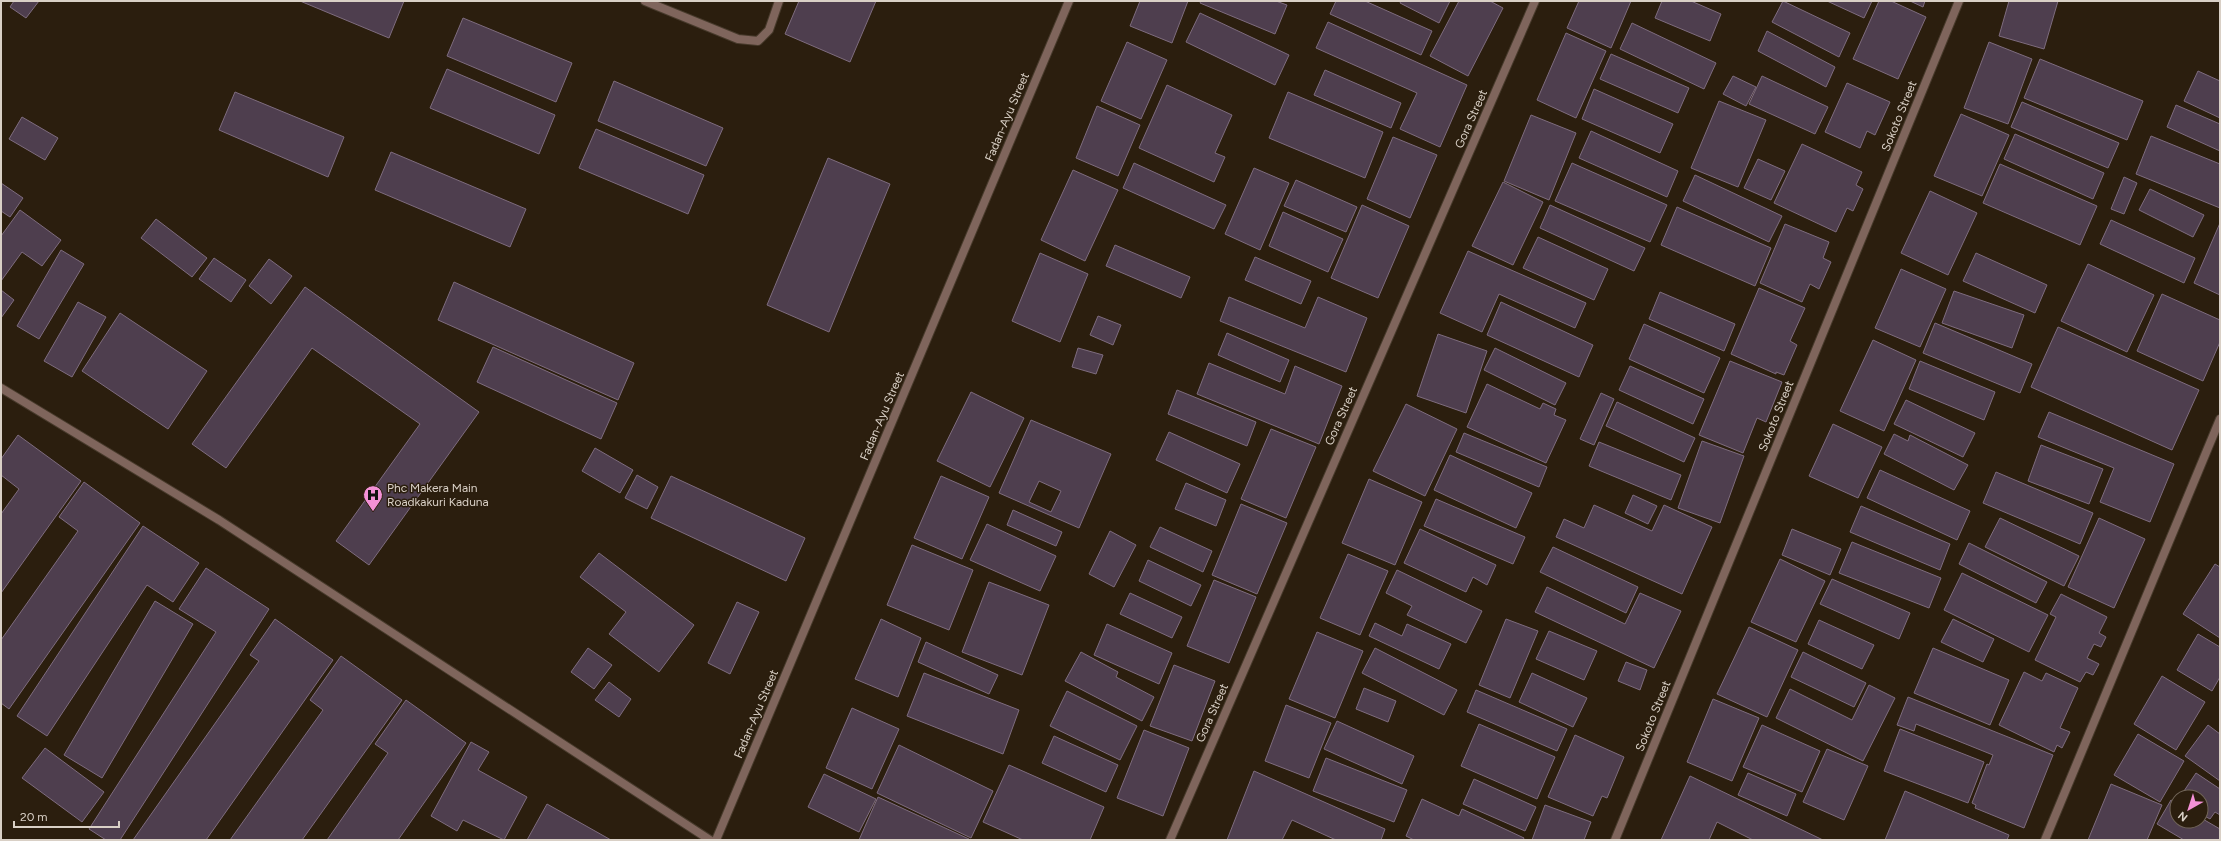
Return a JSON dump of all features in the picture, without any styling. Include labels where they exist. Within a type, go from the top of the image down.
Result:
[{"type":"street","points":[[645,1],[738,39],[758,41],[769,30],[779,1]]},
{"type":"street","name":"Fadan-Ayu Street","points":[[716,840],[1069,1]]},
{"type":"street","name":"Gora Street","points":[[1170,840],[1535,1]]},
{"type":"street","name":"Sokoto Street","points":[[1615,840],[1959,1]]},
{"type":"street","points":[[1,388],[219,520],[710,840]]},
{"type":"street","points":[[2046,840],[2220,419]]},
{"type":"building","points":[[14,1],[39,1],[26,18],[10,7]]},
{"type":"building","points":[[300,1],[404,1],[389,38]]},
{"type":"building","points":[[799,1],[876,1],[850,62],[785,34]]},
{"type":"building","points":[[1140,1],[1188,1],[1172,43],[1130,26]]},
{"type":"building","points":[[1201,1],[1276,1],[1287,5],[1275,34],[1200,3]]},
{"type":"building","points":[[1336,1],[1365,1],[1432,31],[1421,55],[1330,14]]},
{"type":"building","points":[[1401,1],[1450,1],[1439,23],[1400,3]]},
{"type":"building","points":[[1459,1],[1490,1],[1503,8],[1468,76],[1430,56]]},
{"type":"building","points":[[1579,1],[1631,1],[1611,48],[1567,28]]},
{"type":"building","points":[[1662,1],[1691,1],[1721,14],[1710,41],[1655,18]]},
{"type":"building","points":[[1783,1],[1850,33],[1839,57],[1772,22]]},
{"type":"building","points":[[1827,1],[1872,1],[1864,18]]},
{"type":"building","points":[[1879,1],[1891,1],[1926,17],[1898,79],[1853,59]]},
{"type":"building","points":[[1910,1],[1925,1],[1923,7]]},
{"type":"building","points":[[2009,1],[2058,1],[2044,49],[1999,36]]},
{"type":"building","points":[[1200,13],[1289,55],[1275,85],[1186,42]]},
{"type":"building","points":[[463,18],[572,63],[556,102],[447,56]]},
{"type":"building","points":[[1328,22],[1467,85],[1440,147],[1400,129],[1417,93],[1316,48]]},
{"type":"building","points":[[1632,23],[1716,63],[1704,89],[1620,49]]},
{"type":"building","points":[[1767,31],[1835,67],[1826,87],[1758,51]]},
{"type":"building","points":[[1566,33],[1606,51],[1576,118],[1537,100]]},
{"type":"building","points":[[1127,42],[1167,60],[1141,119],[1101,101]]},
{"type":"building","points":[[1989,42],[2032,59],[2008,124],[1964,108]]},
{"type":"building","points":[[1611,54],[1689,88],[1678,113],[1600,79]]},
{"type":"building","points":[[2040,59],[2143,101],[2127,140],[2024,98]]},
{"type":"building","points":[[447,69],[555,115],[539,154],[430,108]]},
{"type":"building","points":[[1325,70],[1401,103],[1391,128],[1314,95]]},
{"type":"building","points":[[2198,71],[2220,81],[2220,118],[2184,101]]},
{"type":"building","points":[[1733,76],[1756,87],[1746,106],[1723,94]]},
{"type":"building","points":[[1762,76],[1828,107],[1815,134],[1749,104]]},
{"type":"building","points":[[614,81],[723,128],[706,166],[598,121]]},
{"type":"building","points":[[1847,83],[1890,102],[1875,135],[1867,131],[1860,148],[1825,132]]},
{"type":"building","points":[[1167,85],[1232,115],[1215,153],[1225,157],[1214,182],[1139,148]]},
{"type":"building","points":[[1594,89],[1673,124],[1660,153],[1582,119]]},
{"type":"building","points":[[235,92],[344,137],[328,177],[219,130]]},
{"type":"building","points":[[1288,92],[1383,132],[1365,178],[1269,138]]},
{"type":"building","points":[[1719,101],[1766,120],[1738,187],[1691,168]]},
{"type":"building","points":[[2022,102],[2119,143],[2108,168],[2011,127]]},
{"type":"building","points":[[2176,105],[2220,124],[2220,151],[2167,127]]},
{"type":"building","points":[[1097,106],[1140,125],[1118,176],[1076,158]]},
{"type":"building","points":[[1961,114],[2009,135],[1982,196],[1934,176]]},
{"type":"building","points":[[1531,115],[1576,133],[1549,200],[1504,181]]},
{"type":"building","points":[[22,117],[58,138],[45,160],[9,139]]},
{"type":"building","points":[[596,129],[704,175],[688,214],[579,168]]},
{"type":"building","points":[[1591,131],[1678,171],[1667,197],[1579,158]]},
{"type":"building","points":[[2015,134],[2104,173],[2093,199],[2004,159]]},
{"type":"building","points":[[2151,136],[2220,164],[2220,208],[2136,174]]},
{"type":"building","points":[[1393,137],[1437,155],[1410,218],[1367,199]]},
{"type":"building","points":[[1802,144],[1862,172],[1856,185],[1863,189],[1853,211],[1847,208],[1836,232],[1774,203]]},
{"type":"building","points":[[391,152],[526,209],[510,247],[375,190]]},
{"type":"building","points":[[828,158],[890,184],[829,332],[767,305]]},
{"type":"building","points":[[1758,159],[1785,171],[1771,200],[1744,188]]},
{"type":"building","points":[[1134,163],[1226,205],[1214,229],[1123,188]]},
{"type":"building","points":[[1572,163],[1667,205],[1650,242],[1555,201]]},
{"type":"building","points":[[2000,164],[2097,206],[2080,245],[1983,203]]},
{"type":"building","points":[[1254,168],[1289,183],[1260,250],[1225,234]]},
{"type":"building","points":[[1073,170],[1118,190],[1085,261],[1041,240]]},
{"type":"building","points":[[1695,175],[1782,216],[1769,242],[1683,201]]},
{"type":"building","points":[[2124,177],[2137,183],[2124,214],[2111,209]]},
{"type":"building","points":[[1296,180],[1357,207],[1346,232],[1284,206]]},
{"type":"building","points":[[1503,182],[1543,202],[1513,265],[1472,246]]},
{"type":"building","points":[[1,183],[23,198],[10,217],[1,211]]},
{"type":"building","points":[[2150,189],[2204,215],[2193,237],[2139,210]]},
{"type":"building","points":[[1930,191],[1977,213],[1948,275],[1901,253]]},
{"type":"building","points":[[1362,205],[1409,226],[1378,298],[1331,278]]},
{"type":"building","points":[[1550,205],[1645,248],[1634,271],[1540,228]]},
{"type":"building","points":[[1677,207],[1771,248],[1755,286],[1661,245]]},
{"type":"building","points":[[20,210],[61,240],[42,266],[22,252],[1,281],[1,236]]},
{"type":"building","points":[[1283,212],[1343,239],[1328,272],[1269,246]]},
{"type":"building","points":[[156,219],[207,258],[192,277],[141,238]]},
{"type":"building","points":[[2111,220],[2195,258],[2184,283],[2100,244]]},
{"type":"building","points":[[2220,223],[2220,295],[2194,283]]},
{"type":"building","points":[[1785,224],[1829,242],[1823,258],[1831,262],[1819,289],[1810,284],[1802,302],[1760,283]]},
{"type":"building","points":[[1538,237],[1608,269],[1594,300],[1523,268]]},
{"type":"building","points":[[1115,245],[1190,277],[1181,298],[1106,266]]},
{"type":"building","points":[[61,250],[84,264],[39,339],[17,326]]},
{"type":"building","points":[[1468,251],[1586,303],[1575,328],[1499,294],[1482,332],[1440,313]]},
{"type":"building","points":[[1040,253],[1088,274],[1060,342],[1012,321]]},
{"type":"building","points":[[1976,253],[2047,285],[2035,313],[1963,281]]},
{"type":"building","points":[[1255,257],[1311,281],[1301,304],[1245,280]]},
{"type":"building","points":[[214,258],[246,280],[231,302],[199,279]]},
{"type":"building","points":[[269,259],[292,276],[271,304],[249,286]]},
{"type":"building","points":[[2088,264],[2154,295],[2127,352],[2061,321]]},
{"type":"building","points":[[1901,269],[1946,289],[1920,347],[1875,328]]},
{"type":"building","points":[[454,282],[634,363],[618,400],[438,320]]},
{"type":"building","points":[[305,287],[479,412],[369,565],[336,541],[420,424],[312,348],[226,468],[192,444]]},
{"type":"building","points":[[1759,288],[1805,308],[1790,341],[1797,345],[1784,375],[1776,372],[1776,374],[1731,354]]},
{"type":"building","points":[[1,290],[14,300],[1,318]]},
{"type":"building","points":[[1954,291],[2024,315],[2012,348],[1942,323]]},
{"type":"building","points":[[1660,292],[1735,324],[1724,351],[1649,319]]},
{"type":"building","points":[[2162,294],[2220,320],[2220,342],[2203,381],[2137,351]]},
{"type":"building","points":[[1229,297],[1305,328],[1318,297],[1367,318],[1346,372],[1220,321]]},
{"type":"building","points":[[78,302],[106,317],[72,377],[44,361]]},
{"type":"building","points":[[1501,302],[1593,345],[1579,377],[1487,335]]},
{"type":"building","points":[[120,313],[207,371],[168,429],[82,371]]},
{"type":"building","points":[[1098,316],[1121,325],[1113,345],[1090,335]]},
{"type":"building","points":[[1935,323],[2032,364],[2020,393],[1923,353]]},
{"type":"building","points":[[1644,324],[1720,358],[1704,393],[1629,359]]},
{"type":"building","points":[[2058,327],[2199,390],[2172,450],[2031,387]]},
{"type":"building","points":[[1227,333],[1289,360],[1280,382],[1218,355]]},
{"type":"building","points":[[1438,334],[1487,351],[1466,413],[1417,396]]},
{"type":"building","points":[[1873,340],[1916,360],[1884,431],[1840,411]]},
{"type":"building","points":[[493,347],[617,403],[601,439],[477,382]]},
{"type":"building","points":[[1078,348],[1103,355],[1096,374],[1072,367]]},
{"type":"building","points":[[1495,348],[1566,383],[1555,405],[1484,370]]},
{"type":"building","points":[[1730,361],[1782,382],[1766,422],[1757,418],[1743,453],[1699,435]]},
{"type":"building","points":[[1920,361],[1995,392],[1984,420],[1909,389]]},
{"type":"building","points":[[1209,363],[1285,394],[1295,366],[1342,386],[1319,444],[1197,394]]},
{"type":"building","points":[[1630,366],[1704,399],[1693,424],[1619,390]]},
{"type":"building","points":[[1487,384],[1540,409],[1543,403],[1556,409],[1554,415],[1566,420],[1546,463],[1467,427]]},
{"type":"building","points":[[1177,390],[1256,422],[1247,446],[1168,414]]},
{"type":"building","points":[[971,392],[1024,418],[990,487],[937,461]]},
{"type":"building","points":[[1601,393],[1614,399],[1594,445],[1580,439]]},
{"type":"building","points":[[1906,400],[1975,433],[1963,457],[1894,424]]},
{"type":"building","points":[[1617,402],[1695,438],[1684,462],[1606,426]]},
{"type":"building","points":[[1406,404],[1457,429],[1425,496],[1373,471]]},
{"type":"building","points":[[2049,412],[2174,464],[2150,522],[2100,502],[2114,468],[2038,437]]},
{"type":"building","points":[[1031,420],[1111,454],[1079,528],[999,493]],"holes":[[[1039,481],[1061,491],[1051,512],[1029,502]]]},
{"type":"building","points":[[1833,424],[1882,447],[1858,498],[1809,476]]},
{"type":"building","points":[[1271,429],[1316,447],[1286,518],[1241,499]]},
{"type":"building","points":[[1169,432],[1240,464],[1227,493],[1156,460]]},
{"type":"building","points":[[1464,433],[1547,467],[1539,487],[1456,452]]},
{"type":"building","points":[[1894,434],[1908,441],[1910,435],[1968,465],[1954,490],[1884,454]]},
{"type":"building","points":[[18,435],[81,481],[1,593],[1,514],[19,489],[1,475],[1,459]]},
{"type":"building","points":[[1702,441],[1744,456],[1720,523],[1678,508]]},
{"type":"building","points":[[1599,442],[1681,475],[1671,500],[1589,466]]},
{"type":"building","points":[[2041,445],[2103,469],[2089,504],[2028,481]]},
{"type":"building","points":[[595,448],[633,470],[620,493],[582,471]]},
{"type":"building","points":[[1450,455],[1532,493],[1516,528],[1434,490]]},
{"type":"building","points":[[1880,470],[1970,511],[1957,540],[1867,498]]},
{"type":"building","points":[[1996,472],[2093,513],[2080,544],[1983,503]]},
{"type":"building","points":[[637,475],[658,487],[647,509],[625,498]]},
{"type":"building","points":[[671,476],[805,538],[786,581],[651,518]]},
{"type":"building","points":[[941,476],[989,497],[962,559],[914,538]]},
{"type":"building","points":[[1369,479],[1422,502],[1395,565],[1342,543]]},
{"type":"building","points":[[84,482],[140,523],[9,709],[1,703],[1,640],[78,531],[59,517]]},
{"type":"building","points":[[1186,483],[1226,500],[1216,526],[1175,509]]},
{"type":"building","points":[[1633,495],[1657,506],[1648,524],[1625,513]]},
{"type":"building","points":[[1436,499],[1525,537],[1513,564],[1424,526]]},
{"type":"building","points":[[1241,504],[1287,523],[1257,594],[1212,575]]},
{"type":"building","points":[[1594,505],[1652,531],[1664,505],[1712,527],[1682,594],[1556,537],[1564,519],[1584,528]]},
{"type":"building","points":[[1861,506],[1950,544],[1940,570],[1850,532]]},
{"type":"building","points":[[1013,510],[1062,532],[1056,546],[1007,525]]},
{"type":"building","points":[[2000,518],[2079,556],[2064,586],[1985,547]]},
{"type":"building","points":[[2099,518],[2145,539],[2114,608],[2068,587]]},
{"type":"building","points":[[987,524],[1056,556],[1040,591],[970,560]]},
{"type":"building","points":[[143,526],[199,563],[173,602],[147,585],[47,736],[17,716]]},
{"type":"building","points":[[1160,527],[1212,551],[1203,572],[1150,547]]},
{"type":"building","points":[[1420,529],[1496,565],[1487,585],[1473,577],[1466,592],[1404,563]]},
{"type":"building","points":[[1792,529],[1841,549],[1830,575],[1782,555]]},
{"type":"building","points":[[1110,531],[1136,545],[1114,587],[1089,574]]},
{"type":"building","points":[[1852,542],[1941,578],[1929,608],[1839,573]]},
{"type":"building","points":[[1969,543],[2047,582],[2036,603],[1959,564]]},
{"type":"building","points":[[912,545],[973,570],[949,630],[887,605]]},
{"type":"building","points":[[1553,547],[1638,587],[1626,613],[1540,572]]},
{"type":"building","points":[[599,553],[694,625],[659,672],[609,634],[626,612],[580,577]]},
{"type":"building","points":[[1348,554],[1388,571],[1360,635],[1320,618]]},
{"type":"building","points":[[1780,559],[1825,581],[1796,642],[1751,622]]},
{"type":"building","points":[[1148,560],[1201,585],[1191,606],[1139,581]]},
{"type":"building","points":[[2215,564],[2220,567],[2220,638],[2183,614]]},
{"type":"building","points":[[206,568],[269,609],[120,840],[106,840],[89,829],[216,632],[179,609]]},
{"type":"building","points":[[1397,570],[1482,611],[1466,643],[1407,615],[1412,606],[1386,593]]},
{"type":"building","points":[[1962,573],[2048,615],[2029,652],[1944,610]]},
{"type":"building","points":[[1832,579],[1910,613],[1899,639],[1820,604]]},
{"type":"building","points":[[1214,580],[1256,597],[1229,663],[1187,646]]},
{"type":"building","points":[[989,582],[1049,605],[1022,675],[962,652]]},
{"type":"building","points":[[1547,587],[1625,624],[1640,593],[1681,611],[1654,668],[1535,612]]},
{"type":"building","points":[[1130,593],[1182,617],[1172,638],[1120,614]]},
{"type":"building","points":[[2061,594],[2107,617],[2099,633],[2106,637],[2101,647],[2094,644],[2087,658],[2099,664],[2093,675],[2086,672],[2080,682],[2035,660],[2056,617],[2050,614]]},
{"type":"building","points":[[155,601],[193,624],[102,778],[64,755]]},
{"type":"building","points":[[737,602],[759,612],[730,674],[708,663]]},
{"type":"building","points":[[275,619],[333,660],[206,840],[133,840],[259,661],[250,655]]},
{"type":"building","points":[[881,619],[921,638],[898,697],[855,679]]},
{"type":"building","points":[[1506,619],[1538,631],[1510,698],[1479,685]]},
{"type":"building","points":[[1953,619],[1994,639],[1983,662],[1941,642]]},
{"type":"building","points":[[1819,620],[1874,645],[1862,669],[1808,644]]},
{"type":"building","points":[[1375,623],[1402,636],[1407,624],[1451,644],[1439,669],[1369,636]]},
{"type":"building","points":[[1107,624],[1172,653],[1159,684],[1094,655]]},
{"type":"building","points":[[1749,627],[1798,650],[1767,717],[1717,694]]},
{"type":"building","points":[[1549,631],[1597,651],[1584,680],[1536,659]]},
{"type":"building","points":[[1317,632],[1363,651],[1335,718],[1289,699]]},
{"type":"building","points":[[2198,634],[2220,647],[2220,677],[2212,691],[2177,670]]},
{"type":"building","points":[[926,642],[998,675],[989,694],[918,662]]},
{"type":"building","points":[[588,648],[612,665],[594,689],[571,672]]},
{"type":"building","points":[[1375,648],[1457,690],[1444,715],[1362,673]]},
{"type":"building","points":[[1933,648],[2009,680],[1990,725],[1914,693]]},
{"type":"building","points":[[1081,652],[1118,672],[1116,677],[1154,697],[1142,721],[1065,681]]},
{"type":"building","points":[[1803,652],[1866,683],[1854,707],[1791,677]]},
{"type":"building","points":[[341,656],[402,700],[302,840],[230,840],[323,710],[310,700]]},
{"type":"building","points":[[1626,662],[1647,670],[1640,690],[1618,681]]},
{"type":"building","points":[[1174,665],[1215,681],[1192,741],[1150,726]]},
{"type":"building","points":[[2024,672],[2042,681],[2046,673],[2078,688],[2060,728],[2070,732],[2062,748],[2057,745],[2054,752],[1999,725]]},
{"type":"building","points":[[924,673],[1019,710],[1003,754],[907,716]]},
{"type":"building","points":[[1532,673],[1587,698],[1573,727],[1519,702]]},
{"type":"building","points":[[2162,676],[2205,702],[2176,750],[2134,724]]},
{"type":"building","points":[[609,682],[631,699],[619,717],[595,700]]},
{"type":"building","points":[[1869,685],[1895,698],[1863,761],[1776,718],[1790,689],[1852,720]]},
{"type":"building","points":[[1364,688],[1396,701],[1388,722],[1356,709]]},
{"type":"building","points":[[1476,690],[1567,729],[1557,751],[1467,712]]},
{"type":"building","points":[[1067,691],[1137,726],[1120,760],[1050,726]]},
{"type":"building","points":[[1908,697],[2053,755],[2024,828],[1975,808],[1976,805],[1972,803],[1987,764],[1989,765],[1993,755],[1916,724],[1914,731],[1897,725]]},
{"type":"building","points":[[1713,699],[1759,718],[1732,781],[1687,762]]},
{"type":"building","points":[[406,700],[466,743],[398,840],[327,840],[388,753],[375,744]]},
{"type":"building","points":[[1286,705],[1331,723],[1309,778],[1265,761]]},
{"type":"building","points":[[852,708],[899,729],[872,789],[826,768]]},
{"type":"building","points":[[1337,721],[1414,756],[1402,784],[1324,749]]},
{"type":"building","points":[[1479,724],[1555,757],[1537,799],[1461,766]]},
{"type":"building","points":[[1762,725],[1820,751],[1802,792],[1743,767]]},
{"type":"building","points":[[2208,725],[2220,734],[2220,781],[2185,756]]},
{"type":"building","points":[[1900,729],[1984,762],[1968,803],[1884,771]]},
{"type":"building","points":[[1144,730],[1189,748],[1163,816],[1117,798]]},
{"type":"building","points":[[2138,734],[2184,761],[2160,802],[2114,775]]},
{"type":"building","points":[[1575,735],[1624,757],[1607,798],[1602,796],[1593,816],[1548,797]]},
{"type":"building","points":[[1054,736],[1118,765],[1106,792],[1042,763]]},
{"type":"building","points":[[471,742],[489,752],[478,770],[527,797],[504,840],[463,820],[457,831],[431,816]]},
{"type":"building","points":[[899,745],[993,791],[971,838],[877,793]]},
{"type":"building","points":[[45,748],[104,792],[82,822],[22,778]]},
{"type":"building","points":[[1827,749],[1868,766],[1844,820],[1803,802]]},
{"type":"building","points":[[1326,758],[1407,790],[1394,822],[1313,791]]},
{"type":"building","points":[[1009,765],[1104,807],[1090,840],[1023,840],[983,822]]},
{"type":"building","points":[[1254,771],[1385,829],[1381,840],[1336,840],[1292,820],[1282,840],[1227,840]]},
{"type":"building","points":[[1748,773],[1796,794],[1787,816],[1738,795]]},
{"type":"building","points":[[2196,773],[2220,789],[2220,815],[2215,812],[2209,818],[2209,789],[2185,789]]},
{"type":"building","points":[[824,774],[876,799],[859,832],[808,807]]},
{"type":"building","points":[[1690,776],[1823,840],[1753,840],[1717,822],[1709,840],[1661,840]]},
{"type":"building","points":[[1474,779],[1536,807],[1525,831],[1463,804]]},
{"type":"building","points":[[2111,784],[2162,805],[2147,840],[2088,840]]},
{"type":"building","points":[[1905,791],[2009,835],[2007,840],[1885,840]]},
{"type":"building","points":[[878,797],[969,839],[969,840],[859,840]]},
{"type":"building","points":[[1422,799],[1459,816],[1462,809],[1524,838],[1523,840],[1414,840],[1406,836]]},
{"type":"building","points":[[2169,803],[2169,829],[2209,829],[2209,823],[2220,829],[2220,840],[2184,840],[2157,824]]},
{"type":"building","points":[[547,804],[611,840],[527,840]]},
{"type":"building","points":[[1545,805],[1591,822],[1584,840],[1532,840]]},
{"type":"place","name":"Phc Makera Main Roadkakuri Kaduna","points":[[373,512]]}]
